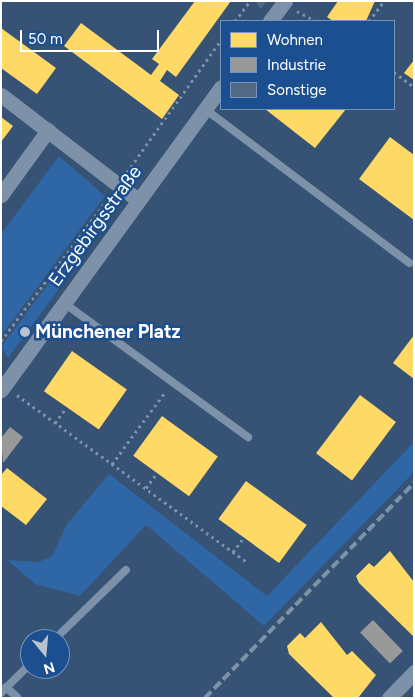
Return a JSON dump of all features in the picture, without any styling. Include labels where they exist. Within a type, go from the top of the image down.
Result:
[{"type":"street","points":[[271,20],[285,2]]},
{"type":"street","name":"Erzgebirgsstraße","points":[[4,382],[64,303],[220,88]]},
{"type":"street","points":[[1,95],[138,200]]},
{"type":"street","points":[[1,195],[48,130]]},
{"type":"street","points":[[389,698],[414,672]]},
{"type":"lane","points":[[205,109],[409,264]]},
{"type":"lane","points":[[64,303],[248,437]]},
{"type":"lane","points":[[65,629],[126,570]]},
{"type":"lane","points":[[18,698],[4,690],[20,674]]},
{"type":"path","points":[[236,20],[250,1]]},
{"type":"path","points":[[371,20],[384,1]]},
{"type":"path","points":[[285,2],[314,20]]},
{"type":"path","points":[[395,73],[414,87]]},
{"type":"path","points":[[4,382],[55,423],[247,562]]},
{"type":"path","points":[[112,464],[172,382]]},
{"type":"path","points":[[55,423],[66,408]]},
{"type":"path","points":[[146,488],[157,473]]},
{"type":"path","points":[[233,552],[244,537]]},
{"type":"shaded area","points":[[59,156],[105,196],[1,336],[1,234]]},
{"type":"shaded area","points":[[108,204],[104,228],[8,358],[1,347]]},
{"type":"shaded area","points":[[414,442],[414,472],[264,626],[146,525],[80,596],[35,584],[7,560],[39,562],[52,556],[67,524],[109,474],[267,596]]},
{"type":"building: Wohnen","points":[[195,1],[231,1],[176,77],[167,70],[160,81],[179,95],[162,119],[64,46],[81,23],[151,75],[159,64],[152,59]]},
{"type":"building: Wohnen","points":[[338,1],[375,1],[366,20],[332,20],[327,17]]},
{"type":"building: Wohnen","points":[[1,28],[56,68],[37,94],[1,68]]},
{"type":"building: Wohnen","points":[[414,60],[414,80],[404,73]]},
{"type":"building: Wohnen","points":[[266,110],[345,110],[315,148]]},
{"type":"building: Wohnen","points":[[1,117],[13,126],[1,142]]},
{"type":"building: Wohnen","points":[[390,137],[414,155],[414,220],[359,179]]},
{"type":"building: Wohnen","points":[[414,335],[414,379],[393,363]]},
{"type":"building: Wohnen","points":[[72,351],[127,389],[99,430],[44,391]]},
{"type":"building: Wohnen","points":[[360,395],[396,422],[352,480],[316,453]]},
{"type":"building: Wohnen","points":[[162,416],[218,457],[189,496],[133,456]]},
{"type":"building: Wohnen","points":[[7,468],[47,499],[26,525],[1,506],[1,475]]},
{"type":"building: Wohnen","points":[[246,481],[307,525],[279,563],[218,519]]},
{"type":"building: Wohnen","points":[[390,551],[414,582],[414,637],[359,583],[356,576],[369,563],[374,567]]},
{"type":"building: Wohnen","points":[[321,622],[347,655],[352,651],[376,675],[358,698],[334,698],[289,654],[287,646],[300,633],[305,638]]},
{"type":"building: Industrie","points":[[10,427],[23,437],[3,463],[1,438]]},
{"type":"building: Industrie","points":[[373,620],[403,651],[390,663],[360,633]]},
{"type":"building: Sonstige","points":[[255,1],[267,1],[261,9]]},
{"type":"railway","points":[[205,698],[414,483]]},
{"type":"place","name":"Münchener Platz","points":[[25,332]]}]
